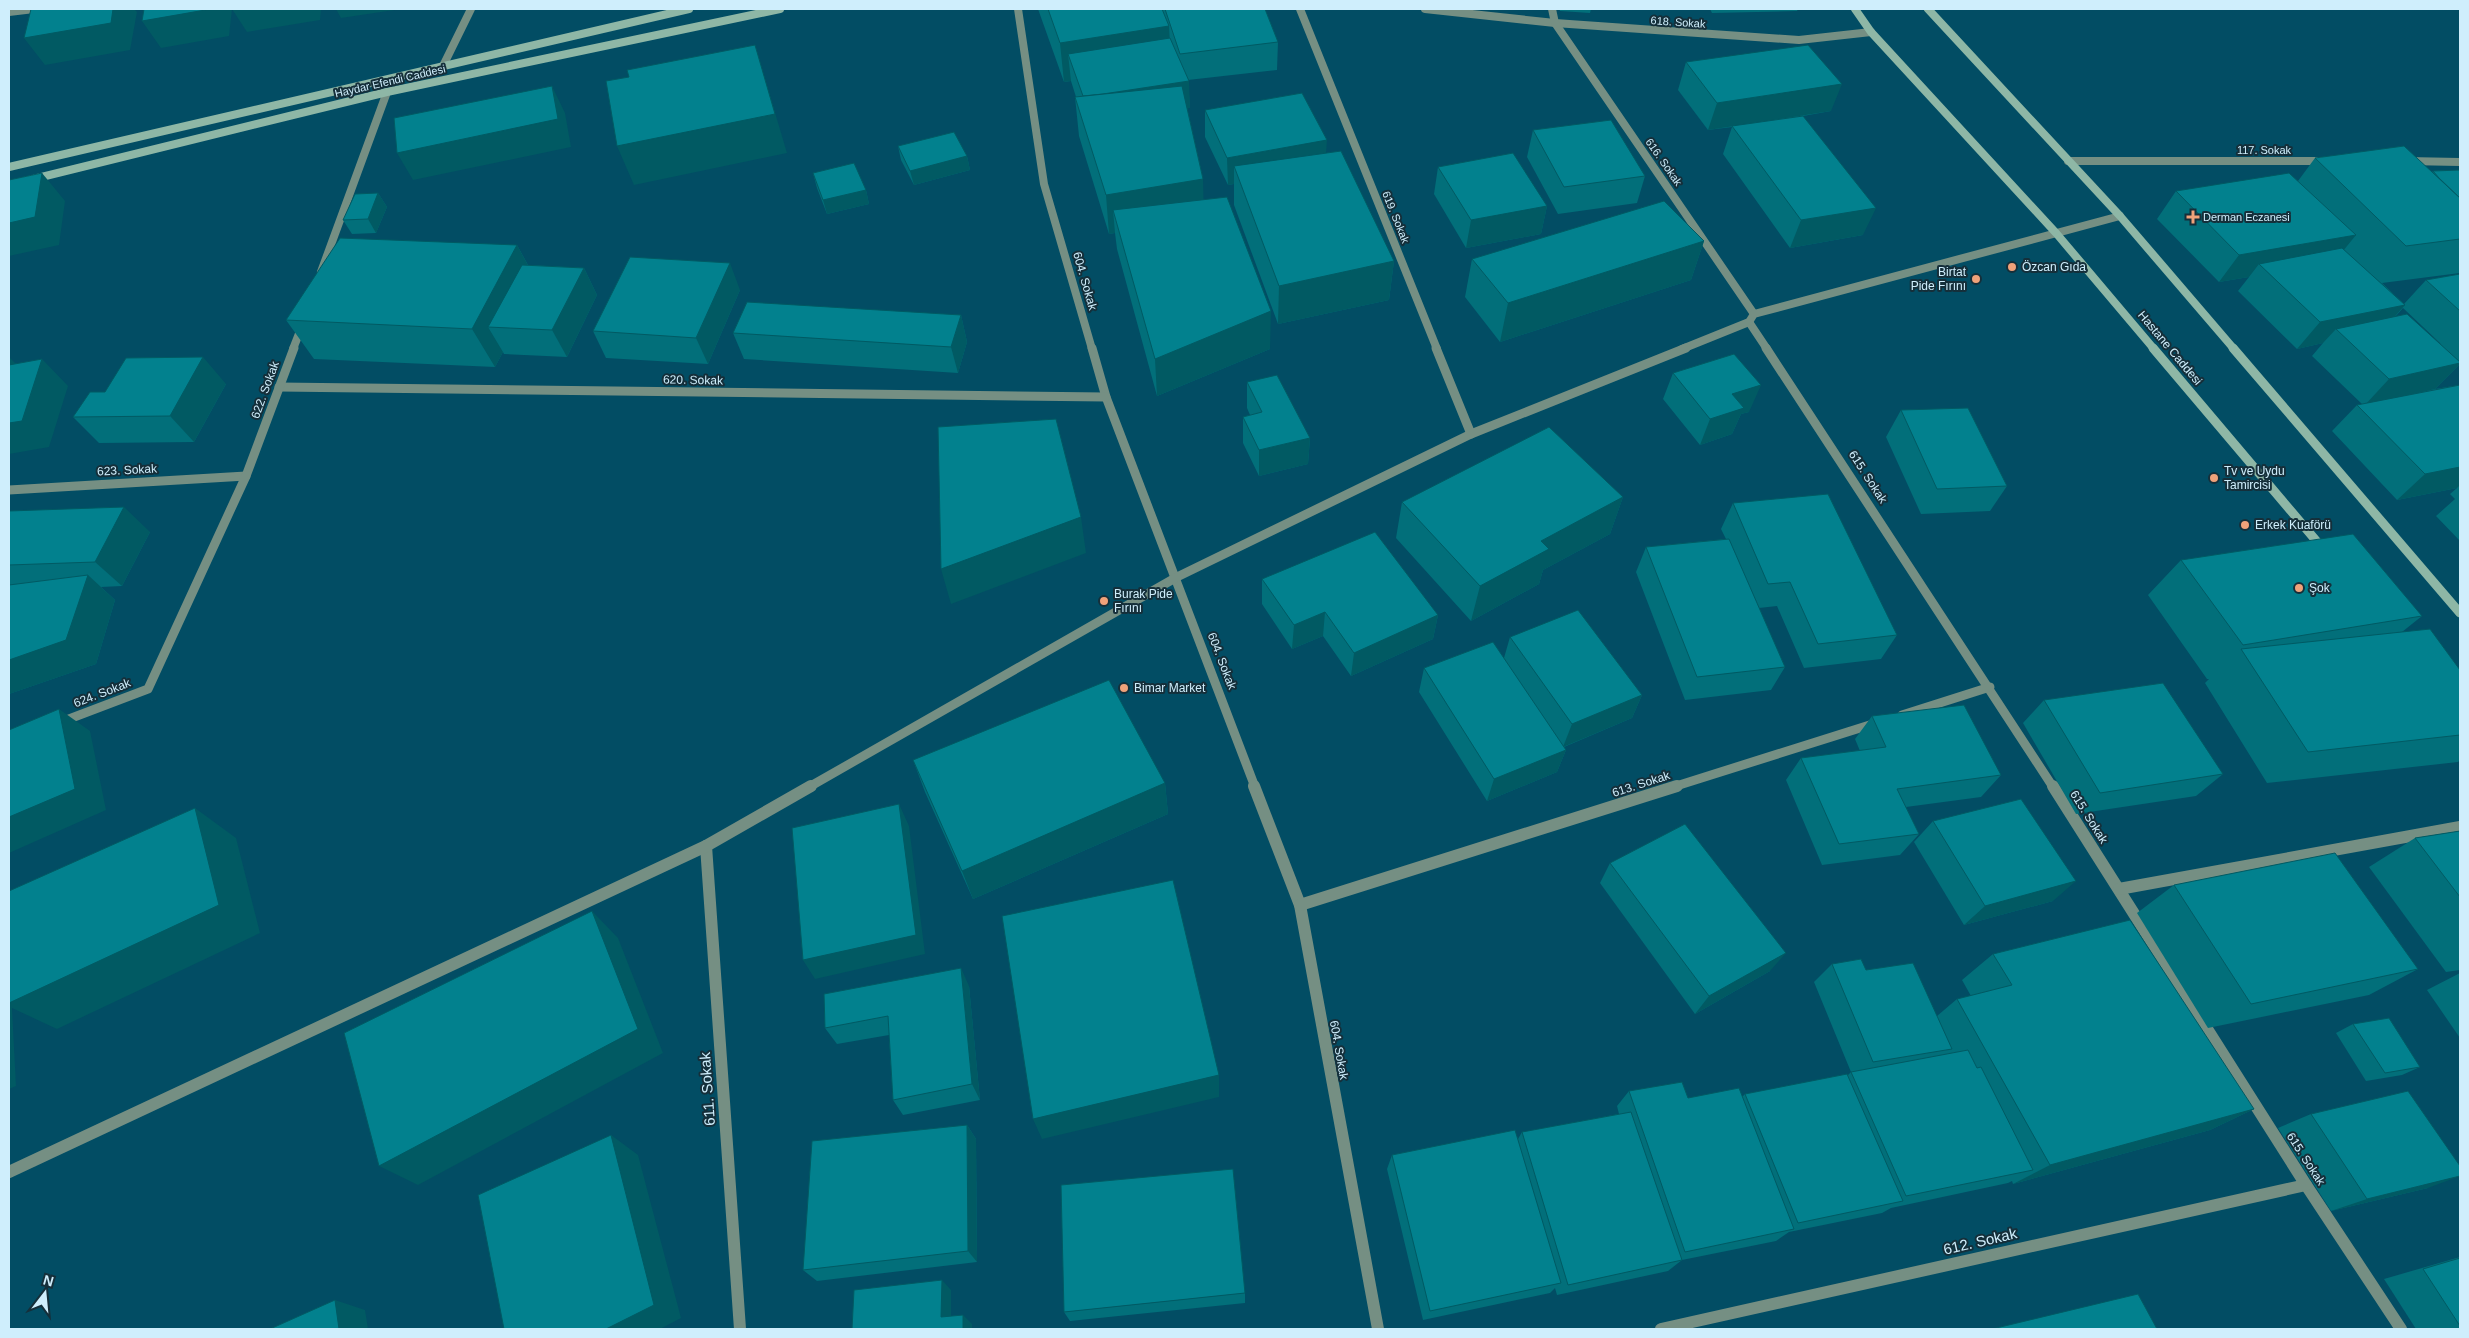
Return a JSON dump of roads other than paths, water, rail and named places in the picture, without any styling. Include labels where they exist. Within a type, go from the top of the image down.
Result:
[{"type":"main road","name":"Haydar Efendi Caddesi","points":[[9,167],[442,68],[688,9]]},
{"type":"main road","name":"Haydar Efendi Caddesi","points":[[9,185],[387,92],[780,9]]},
{"type":"main road","name":"Hastane Caddesi","points":[[1855,9],[1870,32],[2056,234],[2332,558]]},
{"type":"main road","points":[[1928,9],[2120,216],[2460,613]]},
{"type":"street","points":[[9,12],[34,9]]},
{"type":"street","points":[[442,68],[471,9]]},
{"type":"street","name":"604. Sokak","points":[[1018,9],[1044,184],[1106,397],[1177,577],[1300,905],[1378,1329]]},
{"type":"street","name":"619. Sokak","points":[[1300,9],[1471,434]]},
{"type":"street","name":"618. Sokak","points":[[1425,9],[1555,23],[1798,40],[1870,32]]},
{"type":"street","points":[[1552,9],[1555,23]]},
{"type":"street","name":"616. Sokak","points":[[1555,23],[1752,318]]},
{"type":"street","points":[[316,286],[387,92]]},
{"type":"street","name":"117. Sokak","points":[[2068,161],[2336,161]]},
{"type":"street","points":[[2393,161],[2460,162]]},
{"type":"street","points":[[9,1172],[706,846],[1177,577],[1471,434],[1752,318],[2120,216]]},
{"type":"street","name":"622. Sokak","points":[[148,689],[246,476],[306,313]]},
{"type":"street","name":"615. Sokak","points":[[1752,318],[1990,687],[2306,1185],[2401,1329]]},
{"type":"street","name":"620. Sokak","points":[[279,387],[1106,397]]},
{"type":"street","name":"623. Sokak","points":[[9,490],[246,476]]},
{"type":"street","name":"613. Sokak","points":[[1300,905],[1990,687]]},
{"type":"street","name":"624. Sokak","points":[[55,724],[148,689]]},
{"type":"street","points":[[2119,889],[2460,827]]},
{"type":"street","name":"611. Sokak","points":[[706,846],[740,1329]]},
{"type":"street","name":"612. Sokak","points":[[1661,1329],[2306,1185]]},
{"type":"place","name":"Derman Eczanesi","points":[[2193,217]]},
{"type":"place","name":"Özcan Gıda","points":[[2012,267]]},
{"type":"place","name":"Birtat Pide Fırını","points":[[1976,279]]},
{"type":"place","name":"Tv ve Uydu Tamircisi","points":[[2214,478]]},
{"type":"place","name":"Erkek Kuaförü","points":[[2245,525]]},
{"type":"place","name":"Şok","points":[[2299,588]]},
{"type":"place","name":"Burak Pide Fırını","points":[[1104,601]]},
{"type":"place","name":"Bimar Market","points":[[1124,688]]}]
